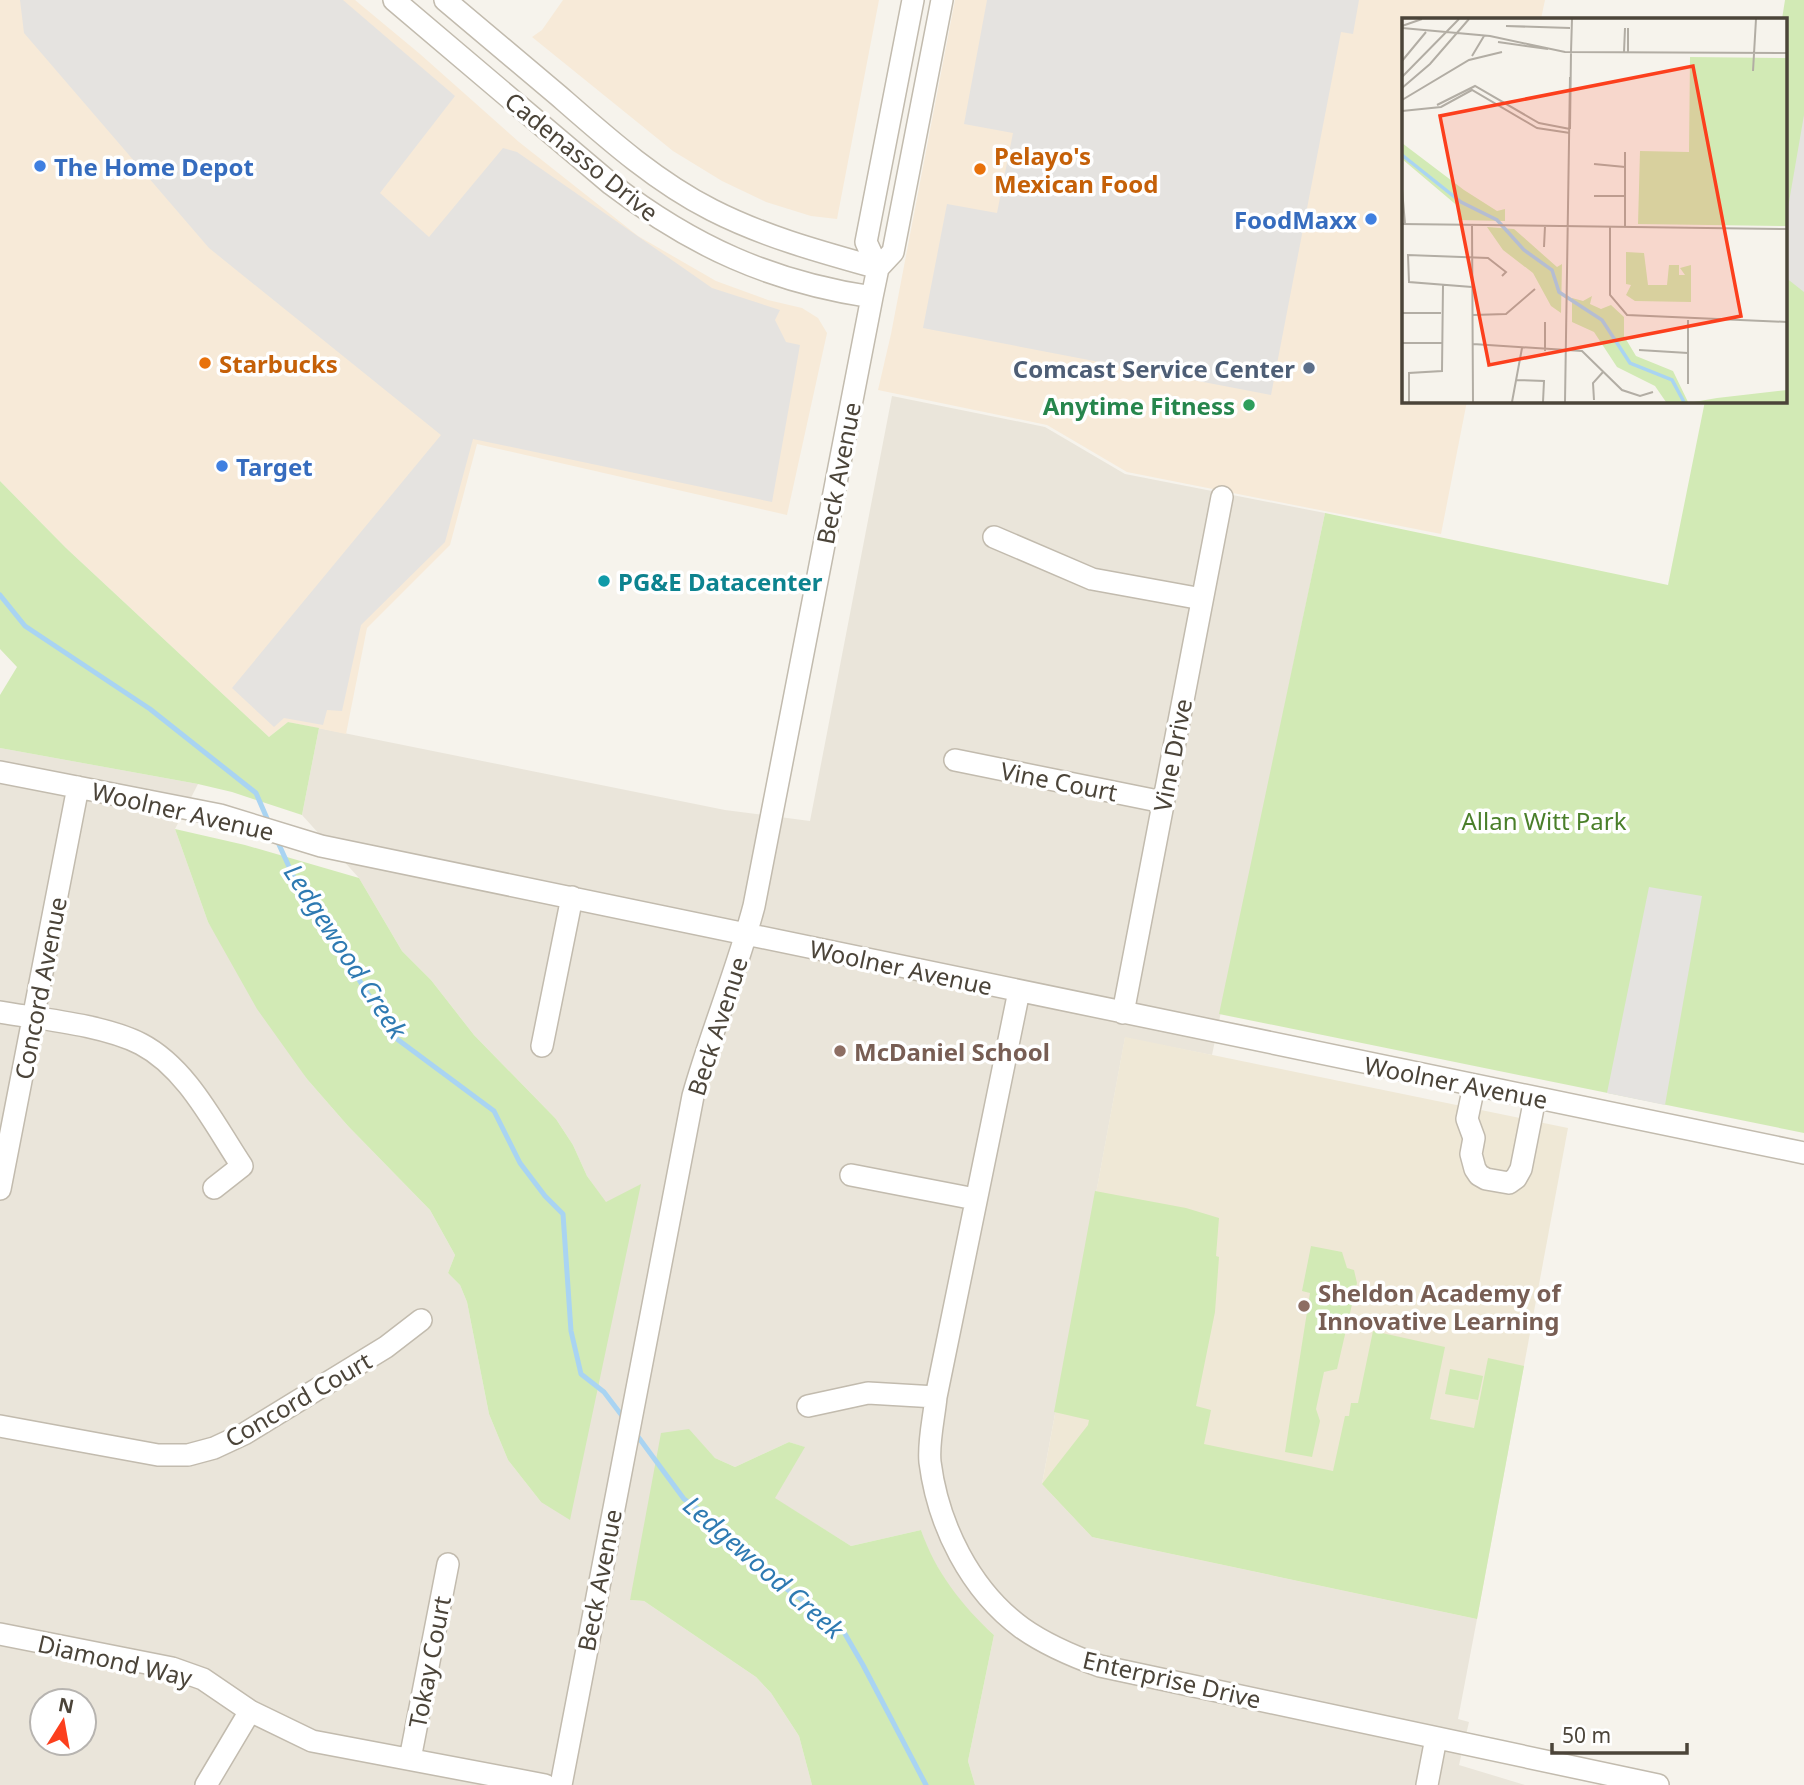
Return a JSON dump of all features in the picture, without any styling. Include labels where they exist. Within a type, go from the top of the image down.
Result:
[{"type":"street","name":"Cadenasso Drive","points":[[394,0],[601,176],[649,213],[698,243],[776,275],[832,290],[872,297]]},
{"type":"street","name":"Cadenasso Drive","points":[[445,0],[590,124],[668,184],[761,233],[809,250],[878,268]]},
{"type":"street","points":[[878,268],[866,242],[913,0]]},
{"type":"street","name":"Beck Avenue","points":[[561,1785],[693,1096],[707,1048],[738,964],[757,893],[878,268],[893,252],[942,0]]},
{"type":"street","name":"Vine Drive","points":[[1123,1013],[1222,497]]},
{"type":"street","points":[[994,537],[1091,579],[1202,599]]},
{"type":"street","name":"Vine Court","points":[[955,760],[1163,802]]},
{"type":"street","name":"Woolner Avenue","points":[[0,772],[204,811],[321,846],[1804,1153]]},
{"type":"street","name":"Concord Avenue","points":[[0,1189],[78,787]]},
{"type":"street","points":[[542,1046],[572,897]]},
{"type":"street","name":"Enterprise Drive","points":[[1019,991],[936,1397],[930,1460],[940,1506],[958,1555],[988,1595],[1021,1627],[1063,1652],[1100,1666],[1658,1785]]},
{"type":"street","points":[[0,1012],[108,1032],[141,1044],[169,1065],[190,1088],[242,1166],[214,1188]]},
{"type":"street","points":[[1474,1086],[1467,1119],[1474,1138],[1472,1161],[1479,1175],[1494,1182],[1509,1183],[1517,1178],[1535,1098]]},
{"type":"street","points":[[851,1175],[975,1199]]},
{"type":"street","name":"Concord Court","points":[[0,1426],[158,1455],[188,1455],[214,1448],[244,1434],[386,1347],[421,1320]]},
{"type":"street","points":[[808,1406],[868,1393],[936,1397]]},
{"type":"street","name":"Tokay Court","points":[[410,1759],[447,1564]]},
{"type":"street","name":"Diamond Way","points":[[0,1634],[172,1668],[203,1679],[250,1711],[312,1741],[545,1785]]},
{"type":"street","points":[[206,1785],[250,1711]]},
{"type":"street","points":[[1427,1785],[1436,1738]]},
{"type":"shaded area","points":[[0,0],[355,0],[519,142],[638,236],[716,281],[768,300],[802,308],[818,318],[827,333],[787,515],[477,444],[450,545],[367,628],[346,734],[288,722],[269,737],[66,548],[0,481]]},
{"type":"shaded area","points":[[20,0],[343,0],[455,96],[380,193],[429,237],[503,148],[517,152],[712,288],[780,310],[775,320],[786,342],[800,345],[772,502],[473,439],[445,542],[361,625],[342,711],[327,710],[323,725],[284,718],[274,727],[232,688],[441,435],[209,248],[24,33]]},
{"type":"shaded area","points":[[563,0],[879,0],[837,219],[811,216],[766,202],[722,181],[673,151],[532,37],[542,30]]},
{"type":"shaded area","points":[[955,0],[1545,0],[1541,18],[1402,18],[1402,402],[1467,402],[1441,534],[1127,472],[1047,425],[878,390]]},
{"type":"shaded area","points":[[987,0],[1359,0],[1353,34],[1341,32],[1271,395],[923,328],[947,204],[997,213],[1013,133],[964,124]]},
{"type":"shaded area","points":[[1804,115],[1804,292],[1786,278],[1786,219]]},
{"type":"shaded area","points":[[892,396],[1045,427],[1125,474],[1325,513],[1212,1055],[1125,1038],[1042,1484],[1092,1537],[1477,1619],[1458,1719],[1469,1722],[1459,1765],[1525,1785],[975,1785],[968,1761],[994,1635],[973,1616],[951,1589],[928,1551],[921,1530],[851,1546],[774,1498],[804,1447],[789,1442],[735,1467],[715,1458],[688,1429],[630,1600],[644,1601],[756,1677],[771,1693],[799,1736],[812,1785],[0,1785],[0,748],[198,784],[175,829],[208,922],[307,1079],[348,1126],[430,1210],[455,1255],[448,1273],[460,1285],[467,1302],[489,1414],[508,1460],[541,1502],[640,1185],[606,1203],[587,1176],[573,1145],[556,1119],[474,1035],[431,980],[402,951],[359,878],[302,815],[319,728],[725,810],[810,821]]},
{"type":"shaded area","points":[[1649,887],[1702,896],[1665,1105],[1607,1093]]},
{"type":"shaded area","name":"Sheldon Academy of Innovative Learning","points":[[1125,1037],[1568,1128],[1477,1619],[1092,1537],[1042,1484]]},
{"type":"green space","name":"Allan Witt Park","points":[[1785,0],[1804,0],[1804,1133],[1219,1014],[1325,513],[1668,585],[1705,402],[1786,402],[1786,18],[1782,18]]},
{"type":"green space","points":[[0,481],[66,548],[269,737],[288,722],[319,728],[302,815],[198,784],[0,748],[0,695],[17,667],[0,649]]},
{"type":"green space","points":[[175,829],[245,845],[359,878],[402,951],[431,980],[474,1035],[556,1119],[573,1145],[587,1176],[606,1202],[641,1184],[570,1520],[541,1502],[508,1460],[489,1414],[467,1302],[460,1285],[448,1273],[455,1255],[430,1210],[348,1126],[307,1079],[257,1009],[208,922]]},
{"type":"green space","points":[[1095,1191],[1186,1208],[1219,1218],[1215,1312],[1196,1406],[1211,1410],[1204,1444],[1333,1471],[1345,1416],[1349,1416],[1351,1403],[1358,1403],[1373,1331],[1445,1347],[1430,1419],[1474,1428],[1488,1358],[1524,1366],[1477,1619],[1092,1537],[1042,1484],[1088,1425],[1089,1420],[1054,1412]]},
{"type":"green space","points":[[1311,1246],[1342,1252],[1347,1268],[1354,1270],[1357,1283],[1337,1369],[1324,1372],[1316,1409],[1320,1421],[1312,1457],[1285,1452],[1310,1293],[1302,1291]]},
{"type":"green space","points":[[1450,1369],[1483,1376],[1478,1400],[1445,1394]]},
{"type":"green space","points":[[689,1429],[715,1458],[735,1467],[789,1442],[805,1447],[775,1498],[851,1546],[921,1530],[934,1560],[951,1587],[994,1635],[968,1761],[975,1785],[812,1785],[799,1736],[771,1693],[756,1677],[644,1601],[630,1600],[661,1433]]},
{"type":"waterway","name":"Ledgewood Creek","points":[[0,595],[25,626],[150,709],[256,793],[269,823]]},
{"type":"waterway","name":"Ledgewood Creek","points":[[276,838],[295,880],[397,1039],[494,1111],[520,1163],[545,1196],[563,1214],[571,1331],[581,1374],[604,1392],[626,1421]]},
{"type":"waterway","name":"Ledgewood Creek","points":[[636,1434],[684,1499],[722,1526],[751,1560],[785,1588],[841,1627],[926,1785]]},
{"type":"place","name":"The Home Depot","points":[[40,166]]},
{"type":"place","name":"Pelayo's Mexican Food","points":[[980,169]]},
{"type":"place","name":"FoodMaxx","points":[[1371,219]]},
{"type":"place","name":"Starbucks","points":[[205,363]]},
{"type":"place","name":"Comcast Service Center","points":[[1309,368]]},
{"type":"place","name":"Anytime Fitness","points":[[1249,405]]},
{"type":"place","name":"Target","points":[[222,466]]},
{"type":"place","name":"PG&E Datacenter","points":[[604,581]]},
{"type":"place","name":"McDaniel School","points":[[840,1051]]},
{"type":"place","name":"Sheldon Academy of Innovative Learning","points":[[1304,1306]]}]
